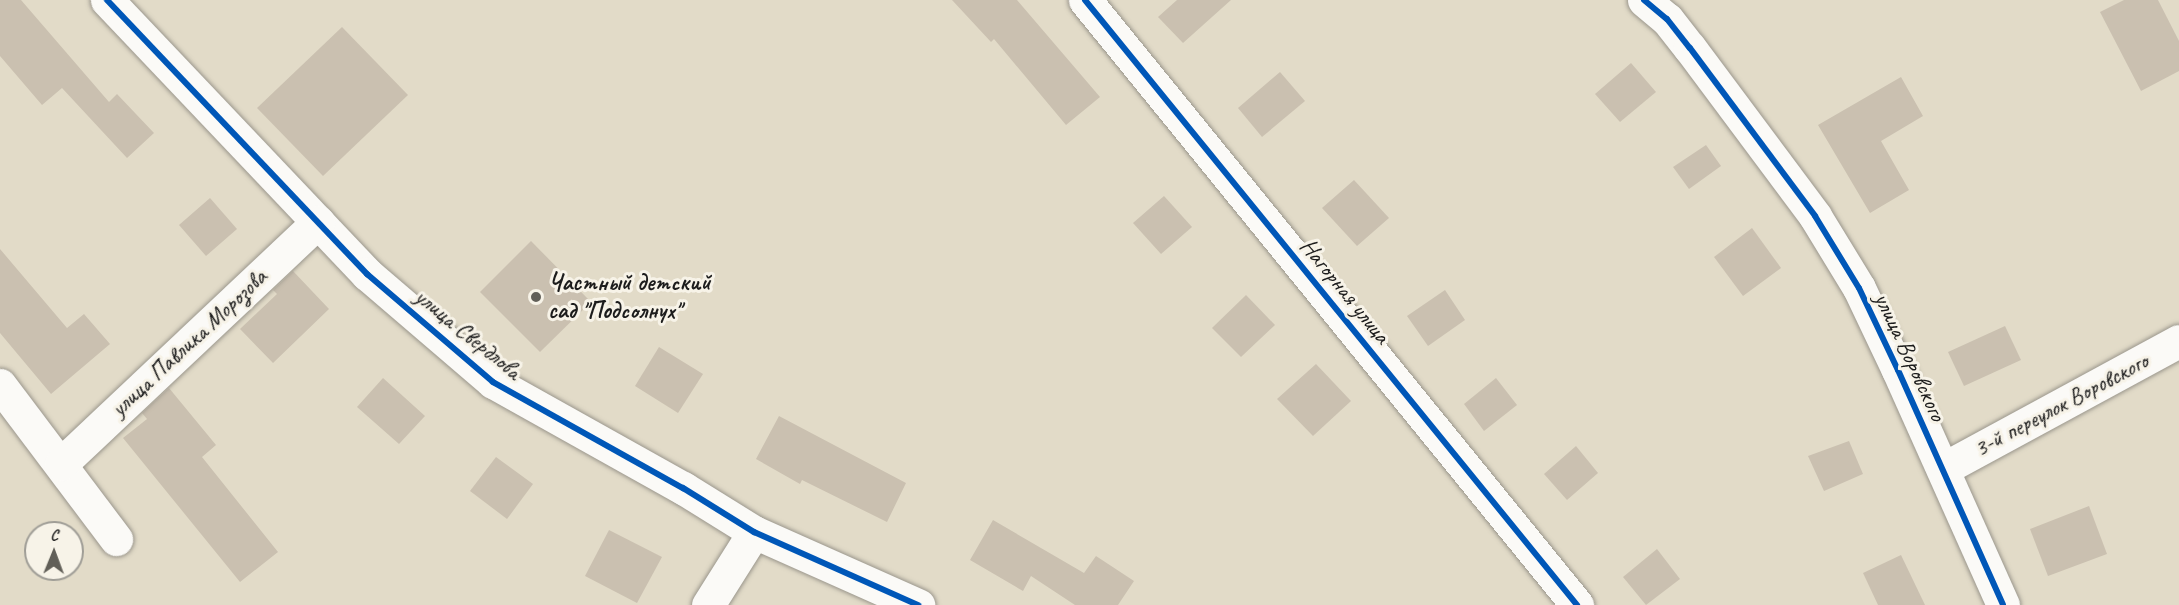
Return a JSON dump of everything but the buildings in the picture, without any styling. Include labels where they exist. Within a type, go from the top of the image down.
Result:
[{"type":"street","name":"улица Свердлова","points":[[108,0],[367,274],[493,382],[683,488],[754,532],[918,605]]},
{"type":"street","name":"Нагорная улица","points":[[1084,0],[1577,605]]},
{"type":"street","name":"улица Воровского","points":[[1644,0],[1667,19],[1690,48],[1815,216],[1859,288],[2003,605]]},
{"type":"street","name":"улица Павлика Морозова","points":[[61,464],[318,222]]},
{"type":"street","name":"3-й переулок Воровского","points":[[1943,469],[2179,341]]},
{"type":"street","points":[[0,385],[116,539]]},
{"type":"street","points":[[708,605],[754,532]]},
{"type":"cycle path","points":[[107,0],[367,274],[493,382],[683,488],[754,532],[918,605]]},
{"type":"cycle path","points":[[1085,0],[1577,605]]},
{"type":"cycle path","points":[[1644,0],[1667,19],[1690,48],[1815,216],[1859,288],[2003,605]]},
{"type":"place","name":"Частный детский сад \"Подсолнух\"","points":[[536,297]]}]
